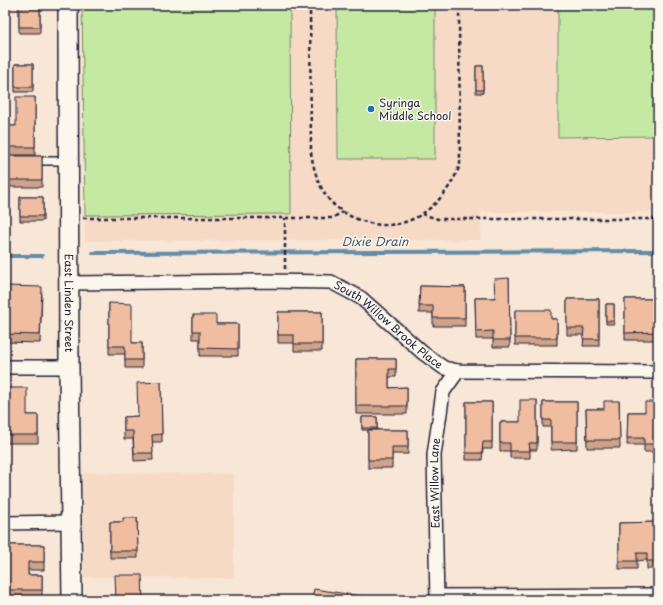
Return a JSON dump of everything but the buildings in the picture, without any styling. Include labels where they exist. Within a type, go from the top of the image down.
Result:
[{"type":"main road","name":"East Linden Street","points":[[68,5],[70,218],[69,367],[72,600]]},
{"type":"street","name":"South Willow Brook Place","points":[[70,282],[331,282],[361,298],[423,353],[444,368],[458,371],[658,372]]},
{"type":"street","points":[[5,367],[69,367]]},
{"type":"street","name":"East Willow Lane","points":[[437,598],[434,455],[443,392],[458,371]]},
{"type":"street","points":[[5,523],[71,522]]},
{"type":"street","points":[[437,598],[628,597],[658,595]]},
{"type":"lane","points":[[26,160],[69,161]]},
{"type":"path","points":[[310,5],[311,153],[315,172],[323,191],[332,203],[344,212],[358,220],[375,225],[392,226],[406,222],[422,214],[435,204],[446,193],[460,165],[459,5]]},
{"type":"path","points":[[70,218],[332,218],[344,212]]},
{"type":"path","points":[[422,214],[438,219],[658,219]]},
{"type":"path","points":[[285,218],[285,265]]},
{"type":"shaded area","name":"Syringa Middle School","points":[[82,5],[658,5],[658,212],[481,212],[481,240],[85,241]]},
{"type":"shaded area","points":[[83,473],[234,474],[234,578],[84,577]]},
{"type":"green space","points":[[82,5],[290,5],[291,214],[85,215]]},
{"type":"green space","points":[[337,5],[435,5],[435,159],[338,159]]},
{"type":"green space","points":[[558,5],[658,5],[658,136],[558,137]]},
{"type":"waterway","name":"Dixie Drain","points":[[93,253],[658,251]]},
{"type":"waterway","name":"Dixie Drain","points":[[5,256],[42,256]]},
{"type":"place","name":"Syringa Middle School","points":[[371,109]]}]
